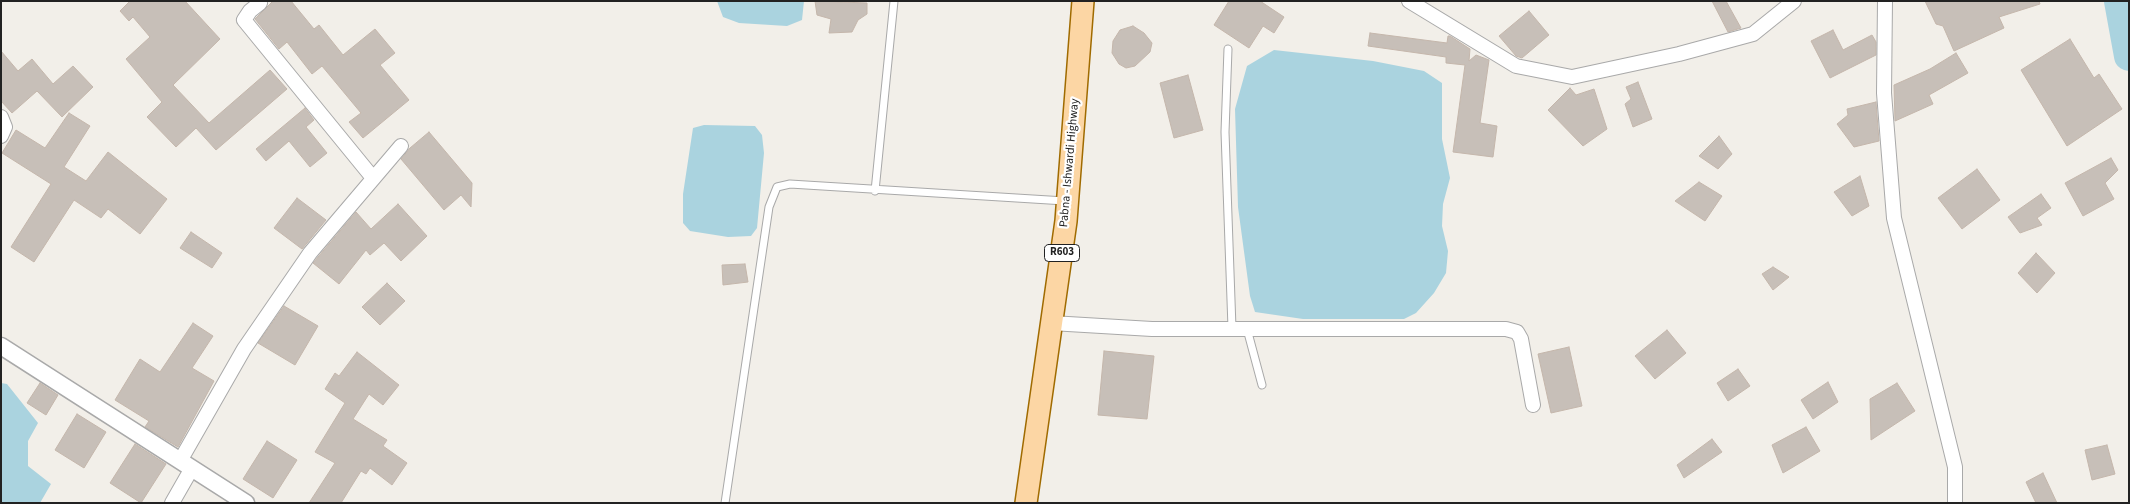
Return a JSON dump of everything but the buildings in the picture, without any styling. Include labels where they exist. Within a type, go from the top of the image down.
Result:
[{"type":"main road","name":"Pabna - Ishwardi Highway","points":[[1026,503],[1068,201],[1086,2]]},
{"type":"street","points":[[1409,1],[1516,66],[1572,77],[1679,54],[1753,34],[1794,1]]},
{"type":"street","points":[[1884,1],[1884,92],[1894,218],[1955,467],[1955,503]]},
{"type":"street","points":[[260,3],[250,11],[244,20],[373,178]]},
{"type":"street","points":[[1,117],[5,128],[1,136]]},
{"type":"street","points":[[172,503],[186,464],[260,324],[310,253],[401,146]]},
{"type":"street","points":[[1051,324],[1152,329],[1506,329],[1517,332],[1521,339],[1533,405]]},
{"type":"street","points":[[1,346],[246,503]]},
{"type":"lane","points":[[875,190],[894,1]]},
{"type":"lane","points":[[1228,49],[1225,132],[1232,328]]},
{"type":"lane","points":[[725,503],[769,207],[777,187],[790,184],[1068,201]]},
{"type":"lane","points":[[1247,328],[1262,385]]},
{"type":"water","points":[[717,1],[804,1],[802,20],[787,26],[739,23],[723,17]]},
{"type":"water","points":[[1274,50],[1373,61],[1424,71],[1442,83],[1442,139],[1450,178],[1443,204],[1442,226],[1448,251],[1446,273],[1434,293],[1416,313],[1404,319],[1303,319],[1255,312],[1250,296],[1238,207],[1235,109],[1247,66]]},
{"type":"water","points":[[704,125],[755,126],[762,135],[764,153],[757,228],[751,236],[728,237],[690,231],[683,223],[683,194],[693,128]]},
{"type":"water","points":[[1,383],[7,384],[38,423],[28,441],[28,466],[51,484],[40,503],[1,503]]},
{"type":"waterway","points":[[2119,1],[2129,56]]}]
